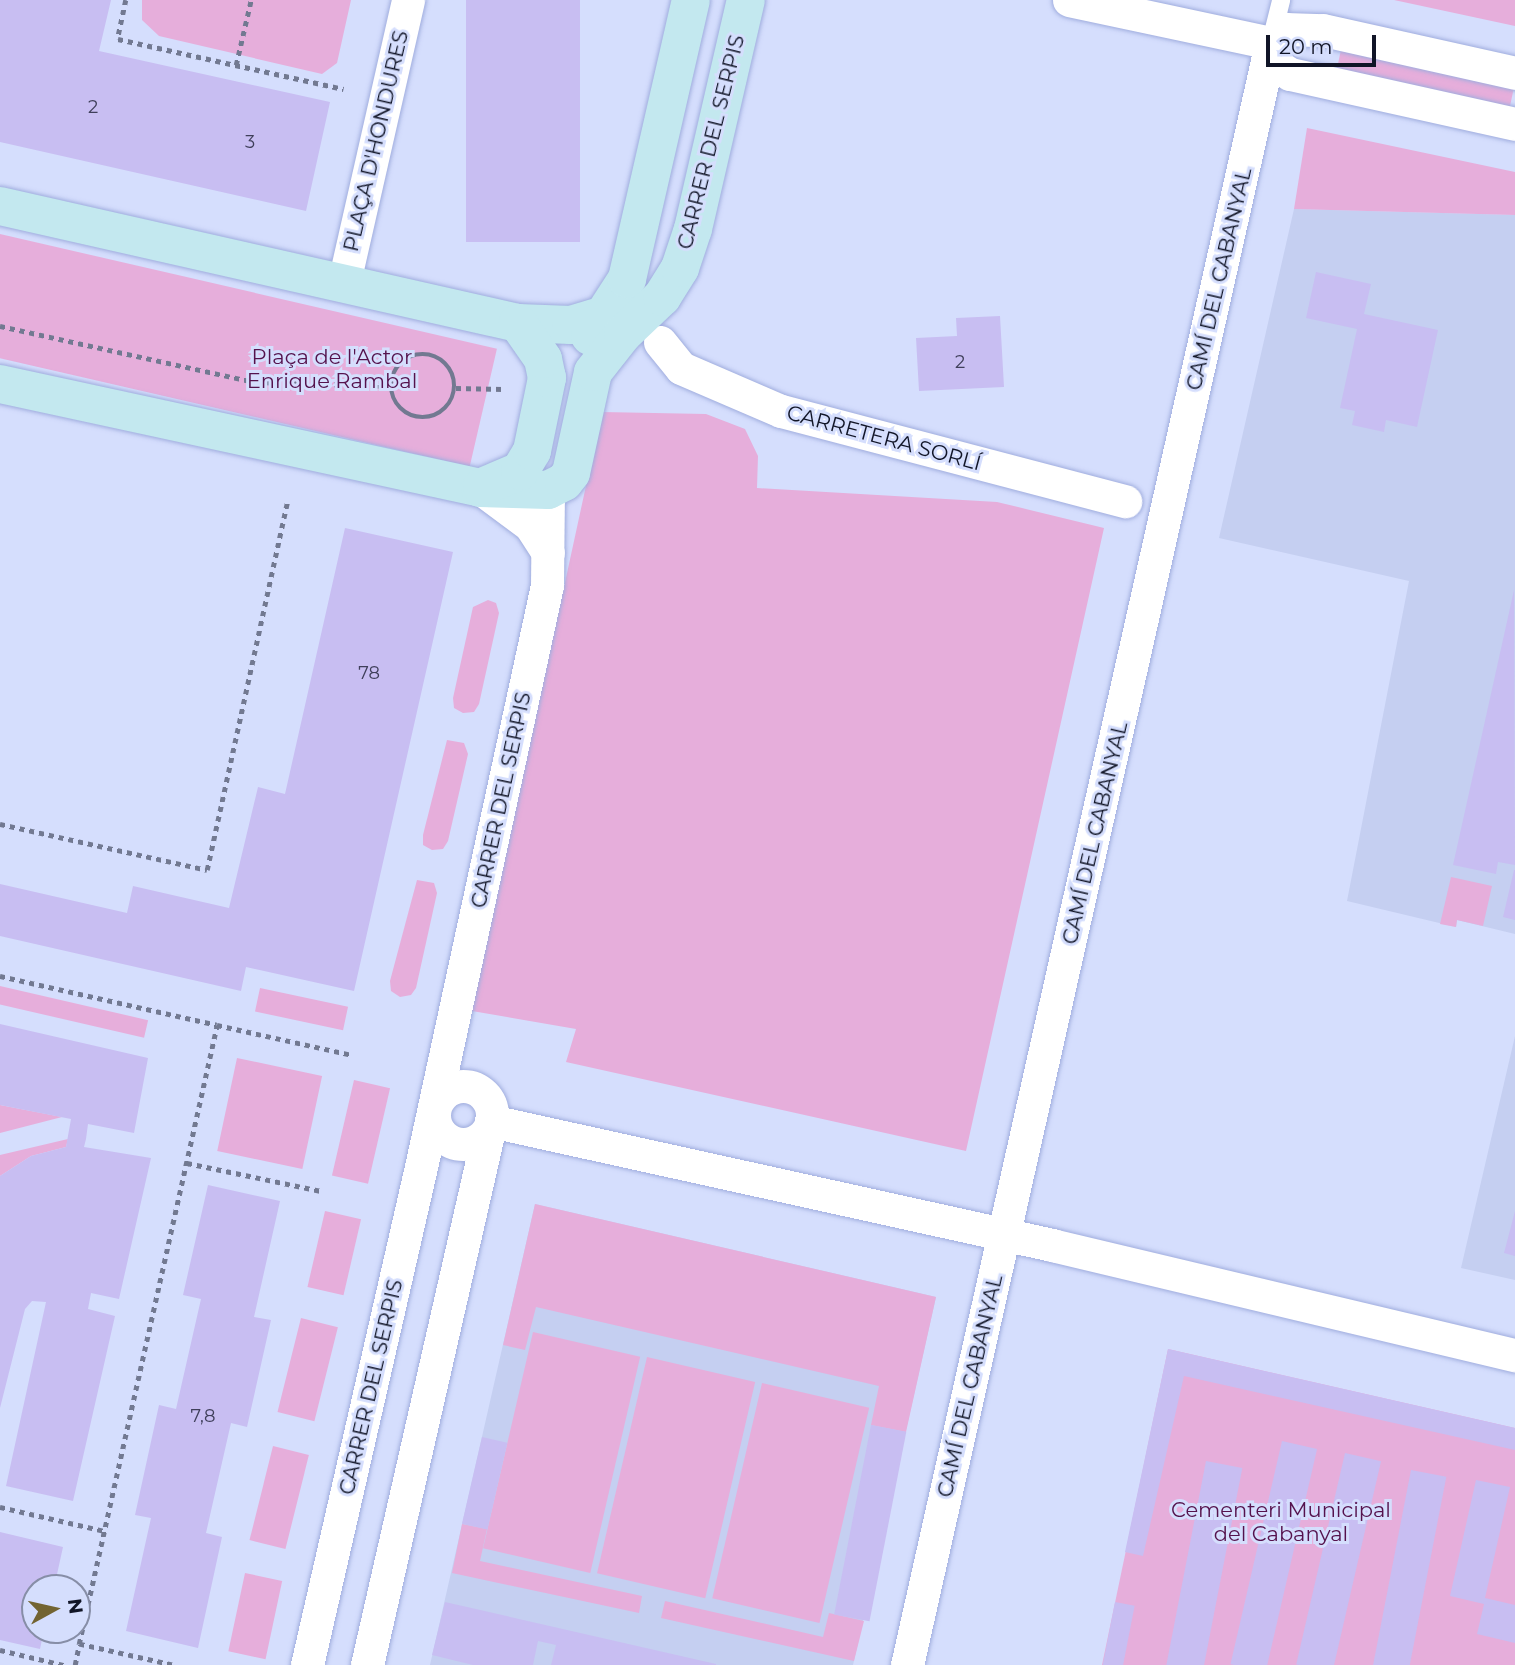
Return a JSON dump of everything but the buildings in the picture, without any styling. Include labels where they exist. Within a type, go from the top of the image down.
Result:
[{"type":"street","name":"PLAÇA D'HONDURES","points":[[344,282],[408,0]]},
{"type":"street","name":"CARRER DEL SERPIS","points":[[307,1665],[434,1108],[547,585],[548,490],[572,368],[627,279],[691,0]]},
{"type":"street","name":"CARRER DEL SERPIS","points":[[548,490],[571,473],[593,372],[603,356],[662,297],[680,268],[693,229],[746,0]]},
{"type":"street","points":[[1069,0],[1270,43]]},
{"type":"street","points":[[1270,43],[1285,29],[1323,30],[1515,73]]},
{"type":"street","points":[[1270,43],[1275,64],[1290,74],[1515,124]]},
{"type":"street","name":"CAMÍ DEL CABANYAL","points":[[908,1665],[1270,43]]},
{"type":"street","points":[[0,206],[517,323],[571,325],[603,315]]},
{"type":"street","points":[[480,488],[520,471],[532,451],[547,378],[543,359],[517,323]]},
{"type":"street","name":"CARRETERA SORLÍ","points":[[660,342],[681,368],[791,415],[1125,501]]},
{"type":"street","points":[[0,384],[480,488],[548,490]]},
{"type":"street","points":[[480,488],[530,525],[548,553]]},
{"type":"street","points":[[434,1108],[441,1135],[457,1144],[475,1142],[491,1121]]},
{"type":"street","points":[[491,1121],[1005,1234],[1515,1355]]},
{"type":"street","points":[[367,1665],[491,1121]]},
{"type":"lane","name":"CAMÍ DEL CABANYAL","points":[[1270,43],[1281,0]]},
{"type":"path","points":[[126,0],[118,38],[344,89]]},
{"type":"path","points":[[236,65],[251,0]]},
{"type":"path","points":[[0,326],[254,382],[391,386]]},
{"type":"path","points":[[425,353],[444,360],[456,388],[447,408],[427,418],[406,413],[398,406],[391,386],[398,366],[425,353]]},
{"type":"path","points":[[456,388],[503,389]]},
{"type":"path","points":[[0,824],[206,870],[287,503]]},
{"type":"path","points":[[0,976],[352,1055]]},
{"type":"path","points":[[91,1592],[217,1025]]},
{"type":"path","points":[[187,1163],[321,1191]]},
{"type":"path","points":[[0,1507],[105,1531]]},
{"type":"path","points":[[75,1665],[79,1644],[172,1665]]},
{"type":"path","points":[[0,1650],[64,1665]]},
{"type":"shaded area","points":[[1294,209],[1515,215],[1515,934],[1457,920],[1456,927],[1347,901],[1409,581],[1219,538]]},
{"type":"shaded area","points":[[1515,1036],[1515,1280],[1461,1268]]},
{"type":"shaded area","points":[[535,1204],[936,1297],[853,1665],[430,1665]]},
{"type":"green space","points":[[142,0],[351,0],[337,63],[322,74],[159,36],[142,20]]},
{"type":"green space","points":[[1394,0],[1515,0],[1515,26]]},
{"type":"green space","points":[[1342,45],[1515,82],[1509,111],[1336,74]]},
{"type":"green space","points":[[1307,128],[1515,172],[1515,215],[1294,209]]},
{"type":"green space","name":"Plaça de l'Actor Enrique Rambal","points":[[0,234],[497,349],[470,467],[0,358]]},
{"type":"green space","points":[[602,412],[706,414],[745,429],[758,456],[757,488],[997,502],[1104,528],[966,1151],[566,1062],[576,1029],[472,1011]]},
{"type":"green space","points":[[488,600],[496,603],[499,613],[479,704],[474,712],[463,713],[454,708],[453,698],[473,607]]},
{"type":"green space","points":[[447,740],[464,743],[468,754],[448,841],[443,849],[432,850],[423,845],[423,835]]},
{"type":"green space","points":[[1451,877],[1492,886],[1483,926],[1457,920],[1456,927],[1440,924]]},
{"type":"green space","points":[[417,880],[434,883],[437,893],[416,988],[411,995],[400,997],[391,991],[390,981]]},
{"type":"green space","points":[[0,986],[148,1020],[144,1038],[0,1004]]},
{"type":"green space","points":[[260,988],[348,1007],[343,1030],[255,1011]]},
{"type":"green space","points":[[237,1058],[322,1076],[302,1169],[217,1151]]},
{"type":"green space","points":[[354,1080],[390,1088],[368,1184],[332,1175]]},
{"type":"green space","points":[[0,1105],[62,1117],[0,1133]]},
{"type":"green space","points":[[68,1139],[66,1147],[31,1156],[0,1176],[0,1155]]},
{"type":"green space","points":[[535,1204],[936,1297],[906,1432],[871,1425],[879,1386],[536,1307],[525,1350],[503,1345]]},
{"type":"green space","points":[[325,1211],[361,1219],[344,1295],[307,1287]]},
{"type":"green space","points":[[301,1318],[338,1327],[314,1421],[278,1412]]},
{"type":"green space","points":[[533,1332],[640,1357],[590,1573],[483,1548]]},
{"type":"green space","name":"Cementeri Municipal del Cabanyal","points":[[1168,1349],[1515,1428],[1515,1665],[1102,1665]]},
{"type":"green space","points":[[647,1357],[755,1382],[705,1598],[597,1573]]},
{"type":"green space","points":[[762,1383],[869,1408],[819,1623],[712,1598]]},
{"type":"green space","points":[[273,1446],[309,1455],[285,1549],[250,1540]]},
{"type":"green space","points":[[462,1524],[487,1529],[480,1561],[642,1596],[639,1613],[452,1573]]},
{"type":"green space","points":[[245,1573],[282,1581],[266,1659],[228,1651]]},
{"type":"green space","points":[[665,1601],[823,1637],[829,1613],[864,1621],[854,1661],[661,1618]]}]
